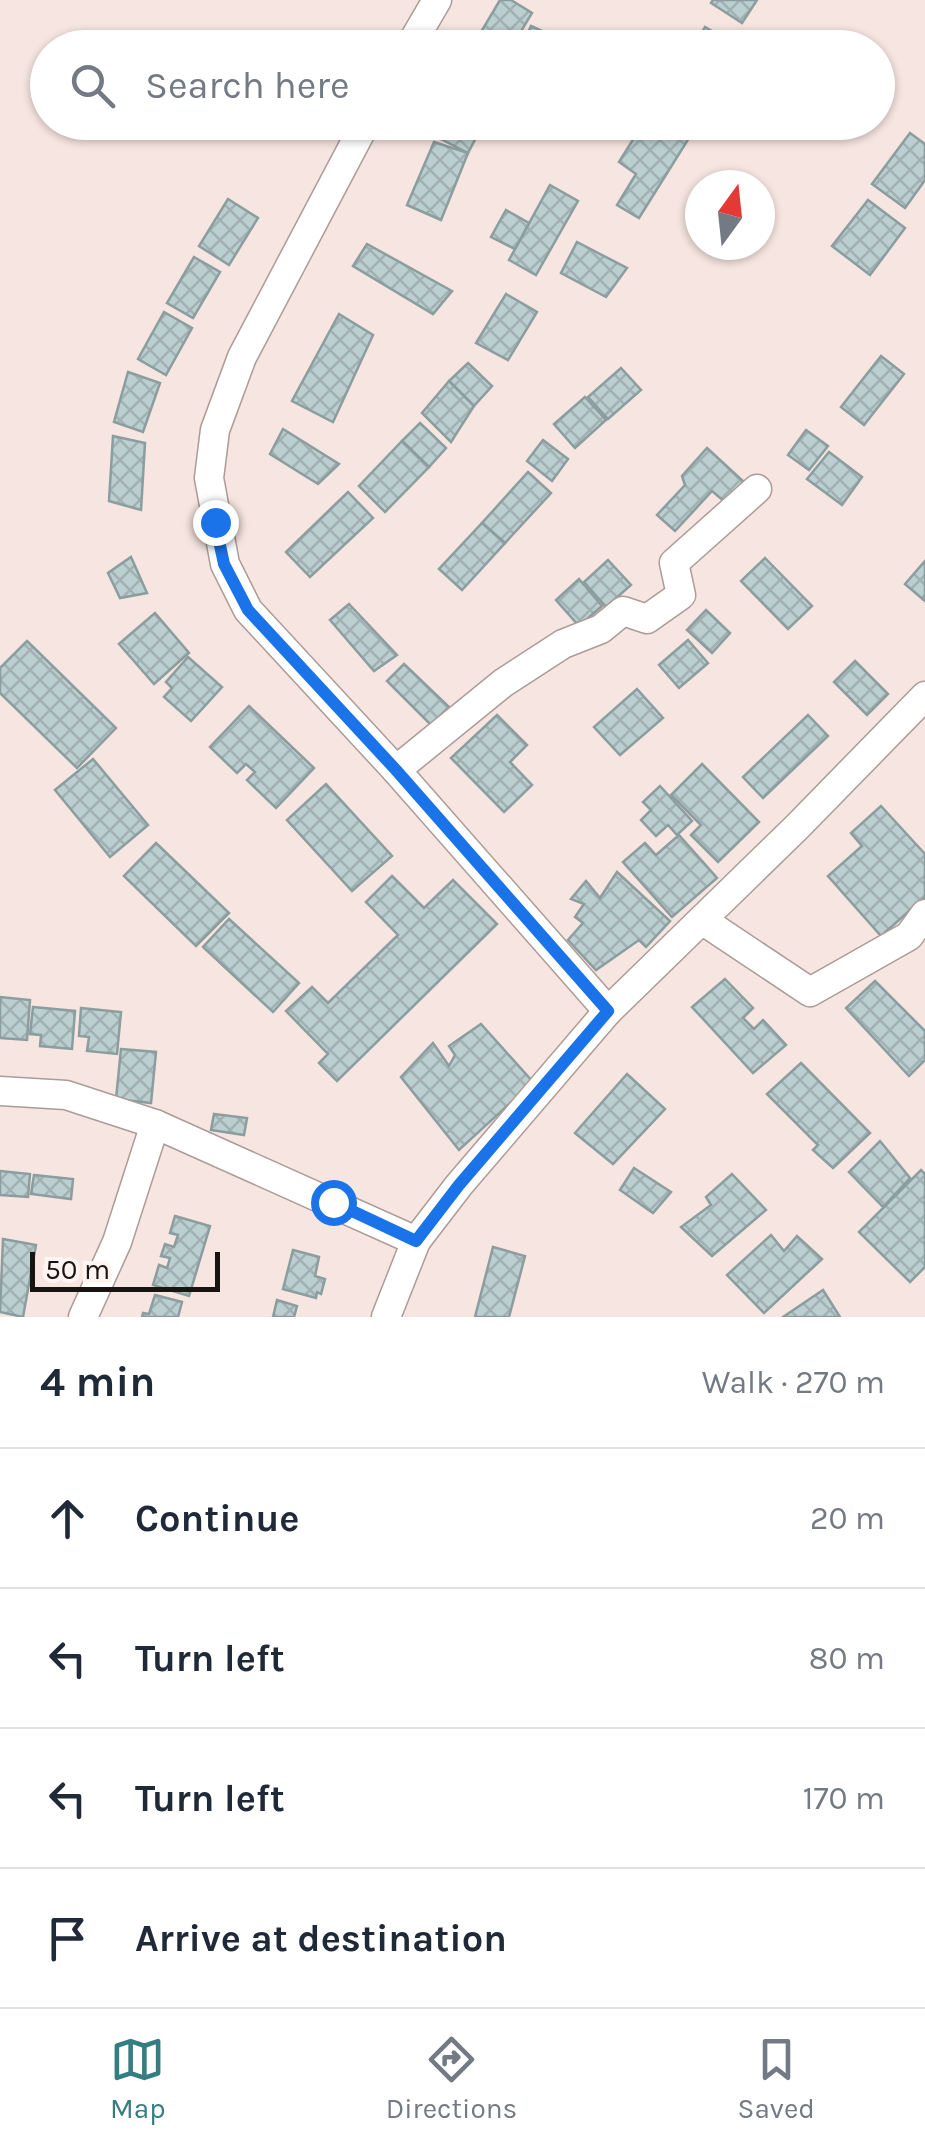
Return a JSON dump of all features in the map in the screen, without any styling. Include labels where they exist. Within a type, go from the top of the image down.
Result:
[{"type":"street","points":[[420,30],[437,0]]},
{"type":"street","points":[[357,140],[242,357],[216,430],[209,478],[224,564],[248,610],[396,770],[608,1011]]},
{"type":"street","points":[[396,770],[502,683],[562,644],[602,629],[624,611],[647,619],[681,594],[674,564],[757,489]]},
{"type":"street","points":[[386,1317],[416,1241],[608,1011],[925,696]]},
{"type":"street","points":[[702,920],[810,992],[908,936],[925,914]]},
{"type":"street","points":[[0,1092],[66,1095],[154,1124],[416,1241]]},
{"type":"street","points":[[83,1317],[117,1242],[154,1124]]},
{"type":"building","points":[[500,0],[511,0],[532,13],[522,30],[482,30]]},
{"type":"building","points":[[757,0],[742,23],[711,3]]},
{"type":"building","points":[[910,133],[925,144],[925,180],[905,208],[872,184]]},
{"type":"building","points":[[443,140],[475,140],[468,153]]},
{"type":"building","points":[[633,140],[688,140],[639,218],[617,205],[636,174],[619,162]]},
{"type":"building","points":[[434,142],[468,153],[441,220],[407,205]]},
{"type":"building","points":[[550,185],[578,201],[536,275],[509,260]]},
{"type":"building","points":[[228,199],[258,218],[229,265],[199,246]]},
{"type":"building","points":[[868,200],[905,228],[870,275],[832,246]]},
{"type":"building","points":[[506,210],[529,223],[515,249],[491,237]]},
{"type":"building","points":[[577,242],[627,268],[606,297],[561,273]]},
{"type":"building","points":[[367,244],[452,291],[433,314],[353,266]]},
{"type":"building","points":[[194,257],[220,272],[193,318],[167,303]]},
{"type":"building","points":[[506,294],[537,312],[508,360],[476,343]]},
{"type":"building","points":[[164,312],[192,328],[166,375],[138,359]]},
{"type":"building","points":[[339,314],[373,335],[333,422],[292,401]]},
{"type":"building","points":[[881,356],[904,374],[864,425],[841,407]]},
{"type":"building","points":[[468,363],[492,386],[474,406],[449,381]]},
{"type":"building","points":[[621,368],[641,390],[608,419],[588,397]]},
{"type":"building","points":[[128,372],[160,383],[143,432],[114,422]]},
{"type":"building","points":[[449,381],[474,406],[451,442],[422,413]]},
{"type":"building","points":[[585,397],[606,420],[575,448],[554,424]]},
{"type":"building","points":[[420,423],[446,448],[429,467],[402,441]]},
{"type":"building","points":[[283,429],[339,464],[318,484],[270,454]]},
{"type":"building","points":[[806,430],[828,446],[809,470],[788,455]]},
{"type":"building","points":[[113,436],[145,443],[141,510],[109,501]]},
{"type":"building","points":[[543,440],[568,459],[552,481],[527,461]]},
{"type":"building","points":[[402,441],[429,467],[385,512],[359,486]]},
{"type":"building","points":[[707,448],[744,482],[725,502],[712,491],[675,531],[657,515],[685,485],[682,476]]},
{"type":"building","points":[[829,452],[862,477],[842,505],[807,479]]},
{"type":"building","points":[[528,472],[551,493],[505,543],[482,523]]},
{"type":"building","points":[[348,492],[373,518],[310,577],[286,552]]},
{"type":"building","points":[[482,523],[505,543],[462,590],[439,569]]},
{"type":"building","points":[[131,557],[147,593],[120,598],[108,573]]},
{"type":"building","points":[[765,558],[812,606],[788,629],[741,581]]},
{"type":"building","points":[[608,560],[631,585],[606,607],[584,582]]},
{"type":"building","points":[[925,561],[925,601],[905,584]]},
{"type":"building","points":[[579,579],[602,606],[579,626],[556,600]]},
{"type":"building","points":[[349,604],[397,655],[374,671],[330,620]]},
{"type":"building","points":[[706,610],[730,633],[712,653],[687,630]]},
{"type":"building","points":[[155,613],[189,653],[154,684],[119,644]]},
{"type":"building","points":[[688,640],[708,663],[679,688],[659,665]]},
{"type":"building","points":[[27,641],[116,728],[77,768],[0,693],[0,668]]},
{"type":"building","points":[[188,657],[222,687],[191,721],[164,697],[172,688],[166,682]]},
{"type":"building","points":[[855,661],[888,694],[867,715],[834,682]]},
{"type":"building","points":[[404,664],[449,707],[431,725],[387,681]]},
{"type":"building","points":[[637,689],[663,718],[620,755],[594,727]]},
{"type":"building","points":[[249,706],[314,768],[276,808],[247,780],[255,772],[246,764],[237,773],[210,747]]},
{"type":"building","points":[[497,715],[527,745],[510,762],[532,785],[504,812],[451,758]]},
{"type":"building","points":[[808,715],[828,736],[763,798],[743,777]]},
{"type":"building","points":[[93,759],[148,825],[110,857],[55,790]]},
{"type":"building","points":[[702,764],[759,822],[718,862],[691,835],[701,825],[671,795]]},
{"type":"building","points":[[326,784],[392,856],[352,891],[287,820]]},
{"type":"building","points":[[660,786],[692,821],[677,835],[668,825],[656,836],[641,820],[651,810],[643,802]]},
{"type":"building","points":[[881,806],[925,854],[925,897],[881,936],[828,876],[862,846],[851,833]]},
{"type":"building","points":[[679,835],[717,878],[672,917],[623,862],[645,843],[656,855]]},
{"type":"building","points":[[156,843],[229,913],[196,946],[124,876]]},
{"type":"building","points":[[617,872],[670,921],[646,947],[639,940],[596,970],[568,940],[583,923],[575,917],[584,904],[571,899],[586,881],[600,898]]},
{"type":"building","points":[[392,876],[424,908],[453,880],[497,924],[337,1081],[319,1063],[328,1054],[286,1011],[312,987],[328,1003],[398,935],[366,902]]},
{"type":"building","points":[[229,919],[299,983],[273,1012],[203,947]]},
{"type":"building","points":[[725,979],[753,1008],[743,1018],[754,1029],[763,1020],[786,1045],[753,1073],[692,1007]]},
{"type":"building","points":[[875,981],[925,1031],[925,1060],[909,1076],[846,1008]]},
{"type":"building","points":[[0,997],[30,1000],[27,1040],[0,1038]]},
{"type":"building","points":[[33,1007],[75,1011],[72,1049],[40,1046],[41,1035],[30,1034]]},
{"type":"building","points":[[81,1008],[121,1012],[117,1054],[87,1051],[89,1037],[79,1036]]},
{"type":"building","points":[[481,1024],[533,1082],[459,1150],[401,1077],[433,1043],[449,1066],[455,1055],[449,1046]]},
{"type":"building","points":[[121,1049],[156,1052],[151,1103],[116,1099]]},
{"type":"building","points":[[801,1063],[870,1133],[833,1168],[813,1150],[818,1145],[767,1094]]},
{"type":"building","points":[[627,1074],[665,1109],[613,1164],[575,1133]]},
{"type":"building","points":[[214,1114],[247,1118],[244,1135],[211,1130]]},
{"type":"building","points":[[880,1141],[910,1178],[883,1207],[849,1172]]},
{"type":"building","points":[[634,1168],[671,1192],[653,1213],[620,1190]]},
{"type":"building","points":[[921,1170],[925,1174],[925,1267],[910,1282],[859,1232]]},
{"type":"building","points":[[0,1171],[30,1174],[28,1197],[0,1195]]},
{"type":"building","points":[[732,1174],[766,1210],[712,1256],[681,1227],[711,1205],[706,1197]]},
{"type":"building","points":[[34,1175],[73,1179],[71,1199],[31,1194]]},
{"type":"building","points":[[175,1216],[210,1226],[189,1296],[153,1285],[159,1265],[167,1268],[170,1258],[161,1256],[165,1244],[174,1247],[178,1235],[170,1233]]},
{"type":"building","points":[[771,1235],[784,1251],[797,1236],[822,1259],[764,1313],[727,1275]]},
{"type":"building","points":[[3,1239],[36,1245],[23,1317],[0,1312]]},
{"type":"building","points":[[493,1247],[525,1256],[509,1317],[475,1317]]},
{"type":"building","points":[[293,1250],[319,1257],[315,1276],[325,1279],[316,1298],[283,1289]]},
{"type":"building","points":[[823,1290],[840,1317],[783,1317]]},
{"type":"building","points":[[155,1295],[182,1302],[178,1317],[142,1317],[143,1313],[149,1314]]},
{"type":"building","points":[[277,1300],[297,1306],[294,1317],[273,1317]]},
{"type":"route","points":[[215,522],[224,564],[248,610],[396,770],[608,1011],[416,1241],[333,1202]]}]
